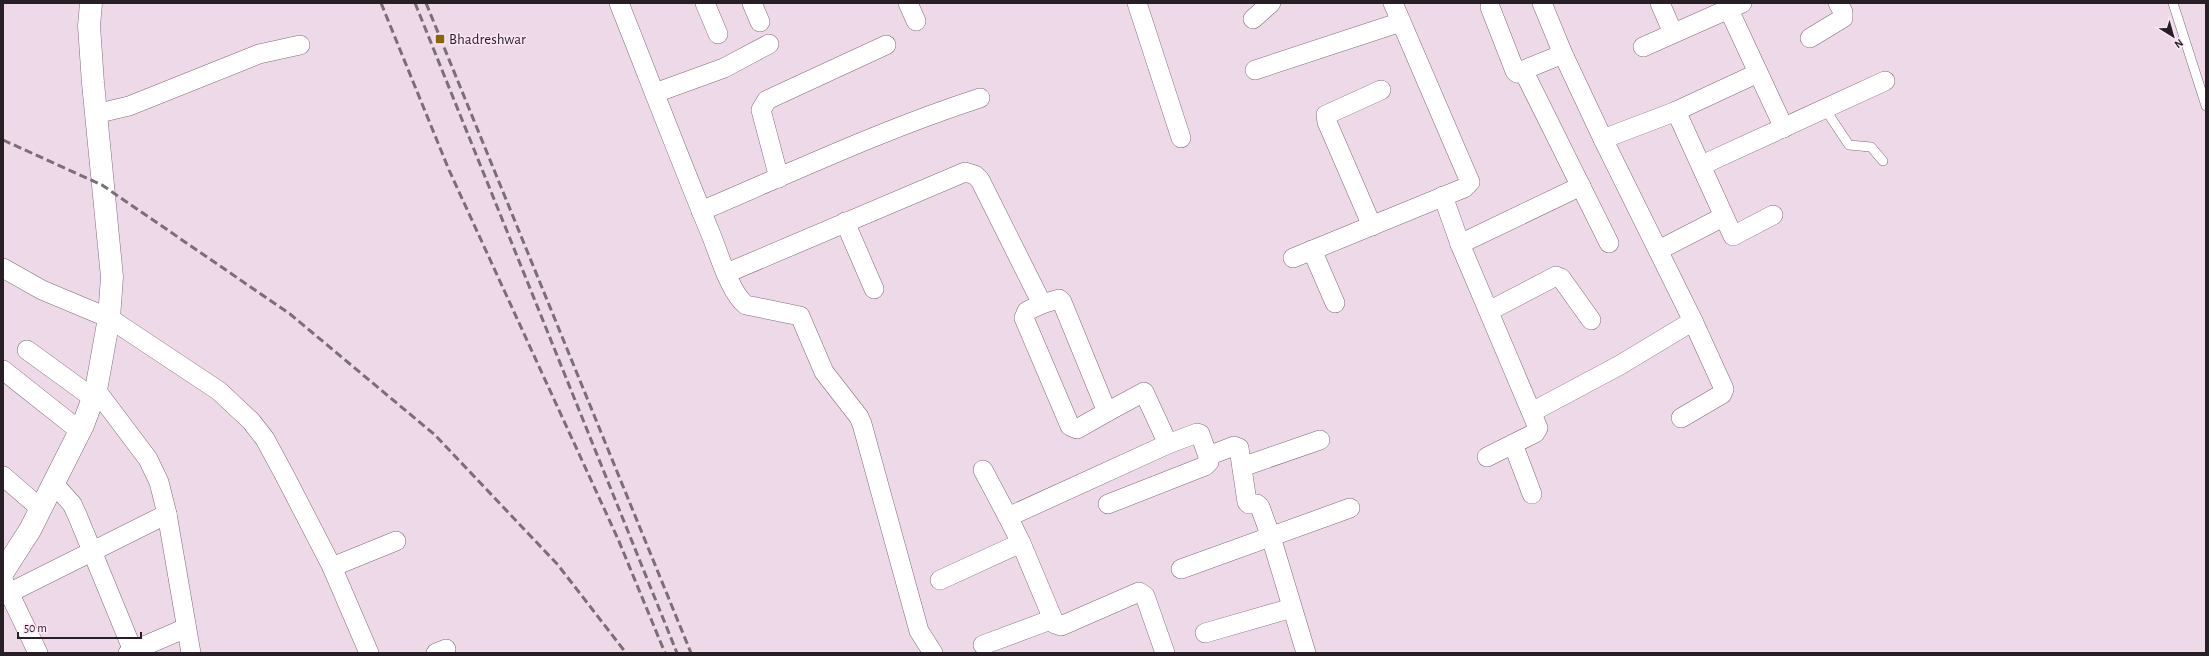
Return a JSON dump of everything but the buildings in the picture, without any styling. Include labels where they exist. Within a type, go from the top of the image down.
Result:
[{"type":"street","points":[[3,572],[41,509],[80,431],[94,394],[109,318],[112,277],[95,114],[89,26],[91,3]]},
{"type":"street","points":[[619,3],[701,211],[727,273],[740,299],[746,304],[800,316],[824,372],[860,417],[919,631],[933,653]]},
{"type":"street","points":[[705,3],[718,34]]},
{"type":"street","points":[[752,3],[760,22]]},
{"type":"street","points":[[908,3],[916,21]]},
{"type":"street","points":[[1137,3],[1181,138]]},
{"type":"street","points":[[1253,19],[1272,3]]},
{"type":"street","points":[[1292,258],[1464,188],[1470,182],[1393,3]]},
{"type":"street","points":[[1542,3],[1563,54],[1603,139],[1659,250],[1724,389],[1722,394],[1681,418]]},
{"type":"street","points":[[1660,3],[1673,33]]},
{"type":"street","points":[[1810,38],[1843,18],[1843,12],[1838,3]]},
{"type":"street","points":[[1642,47],[1736,6],[1758,73],[1784,128]]},
{"type":"street","points":[[1490,8],[1514,71],[1517,73],[1563,54]]},
{"type":"street","points":[[1255,70],[1401,22]]},
{"type":"street","points":[[655,93],[724,68],[769,44]]},
{"type":"street","points":[[95,114],[129,106],[259,54],[300,45]]},
{"type":"street","points":[[779,178],[761,110],[763,104],[767,100],[886,46]]},
{"type":"street","points":[[1524,70],[1609,243]]},
{"type":"street","points":[[1603,139],[1676,111],[1758,73]]},
{"type":"street","points":[[1702,165],[1885,81]]},
{"type":"street","points":[[1372,226],[1327,122],[1326,116],[1381,90]]},
{"type":"street","points":[[701,211],[931,114],[980,98]]},
{"type":"street","points":[[1676,111],[1702,165],[1733,236],[1773,215]]},
{"type":"street","points":[[727,273],[965,172],[971,173],[980,180],[1042,304]]},
{"type":"street","points":[[1460,244],[1581,186]]},
{"type":"street","points":[[1443,196],[1460,244],[1532,412],[1538,430],[1487,457]]},
{"type":"street","points":[[1659,250],[1724,217]]},
{"type":"street","points":[[845,222],[874,289]]},
{"type":"street","points":[[1312,250],[1336,302]]},
{"type":"street","points":[[3,268],[42,290],[109,318],[219,391],[251,421],[265,439],[332,568],[369,653]]},
{"type":"street","points":[[1489,311],[1556,276],[1561,278],[1591,320]]},
{"type":"street","points":[[1107,412],[1062,302],[1059,299],[1042,304],[1025,312],[1024,318],[1070,426],[1077,429],[1144,392],[1168,444]]},
{"type":"street","points":[[1532,412],[1620,365],[1693,321]]},
{"type":"street","points":[[27,350],[94,394],[148,459],[159,482],[167,514],[191,653]]},
{"type":"street","points":[[3,370],[80,431]]},
{"type":"street","points":[[1008,517],[1168,444],[1199,433],[1208,456],[1209,462],[1205,466],[1108,504]]},
{"type":"street","points":[[1242,467],[1320,440]]},
{"type":"street","points":[[1513,444],[1532,494]]},
{"type":"street","points":[[1208,456],[1237,446],[1248,504],[1258,505],[1271,537],[1306,653]]},
{"type":"street","points":[[983,470],[1021,543],[1055,624],[1061,626],[1139,592],[1145,596],[1165,653]]},
{"type":"street","points":[[3,476],[41,509]]},
{"type":"street","points":[[54,484],[72,504],[131,652],[186,628]]},
{"type":"street","points":[[1181,569],[1350,508]]},
{"type":"street","points":[[38,653],[6,587],[92,551],[167,514]]},
{"type":"street","points":[[332,568],[396,541]]},
{"type":"street","points":[[940,580],[1021,543]]},
{"type":"street","points":[[1205,633],[1292,608]]},
{"type":"street","points":[[984,644],[1053,619]]},
{"type":"lane","points":[[2173,3],[2206,106]]},
{"type":"lane","points":[[1825,109],[1849,145],[1871,147],[1883,161]]},
{"type":"railway","points":[[381,3],[449,170],[618,539],[665,653]]},
{"type":"railway","points":[[415,3],[677,653]]},
{"type":"railway","points":[[426,3],[691,653]]},
{"type":"railway","points":[[3,140],[102,185],[290,314],[435,435],[558,565],[626,653]]},
{"type":"place","name":"Bhadreshwar","points":[[440,39]]}]
